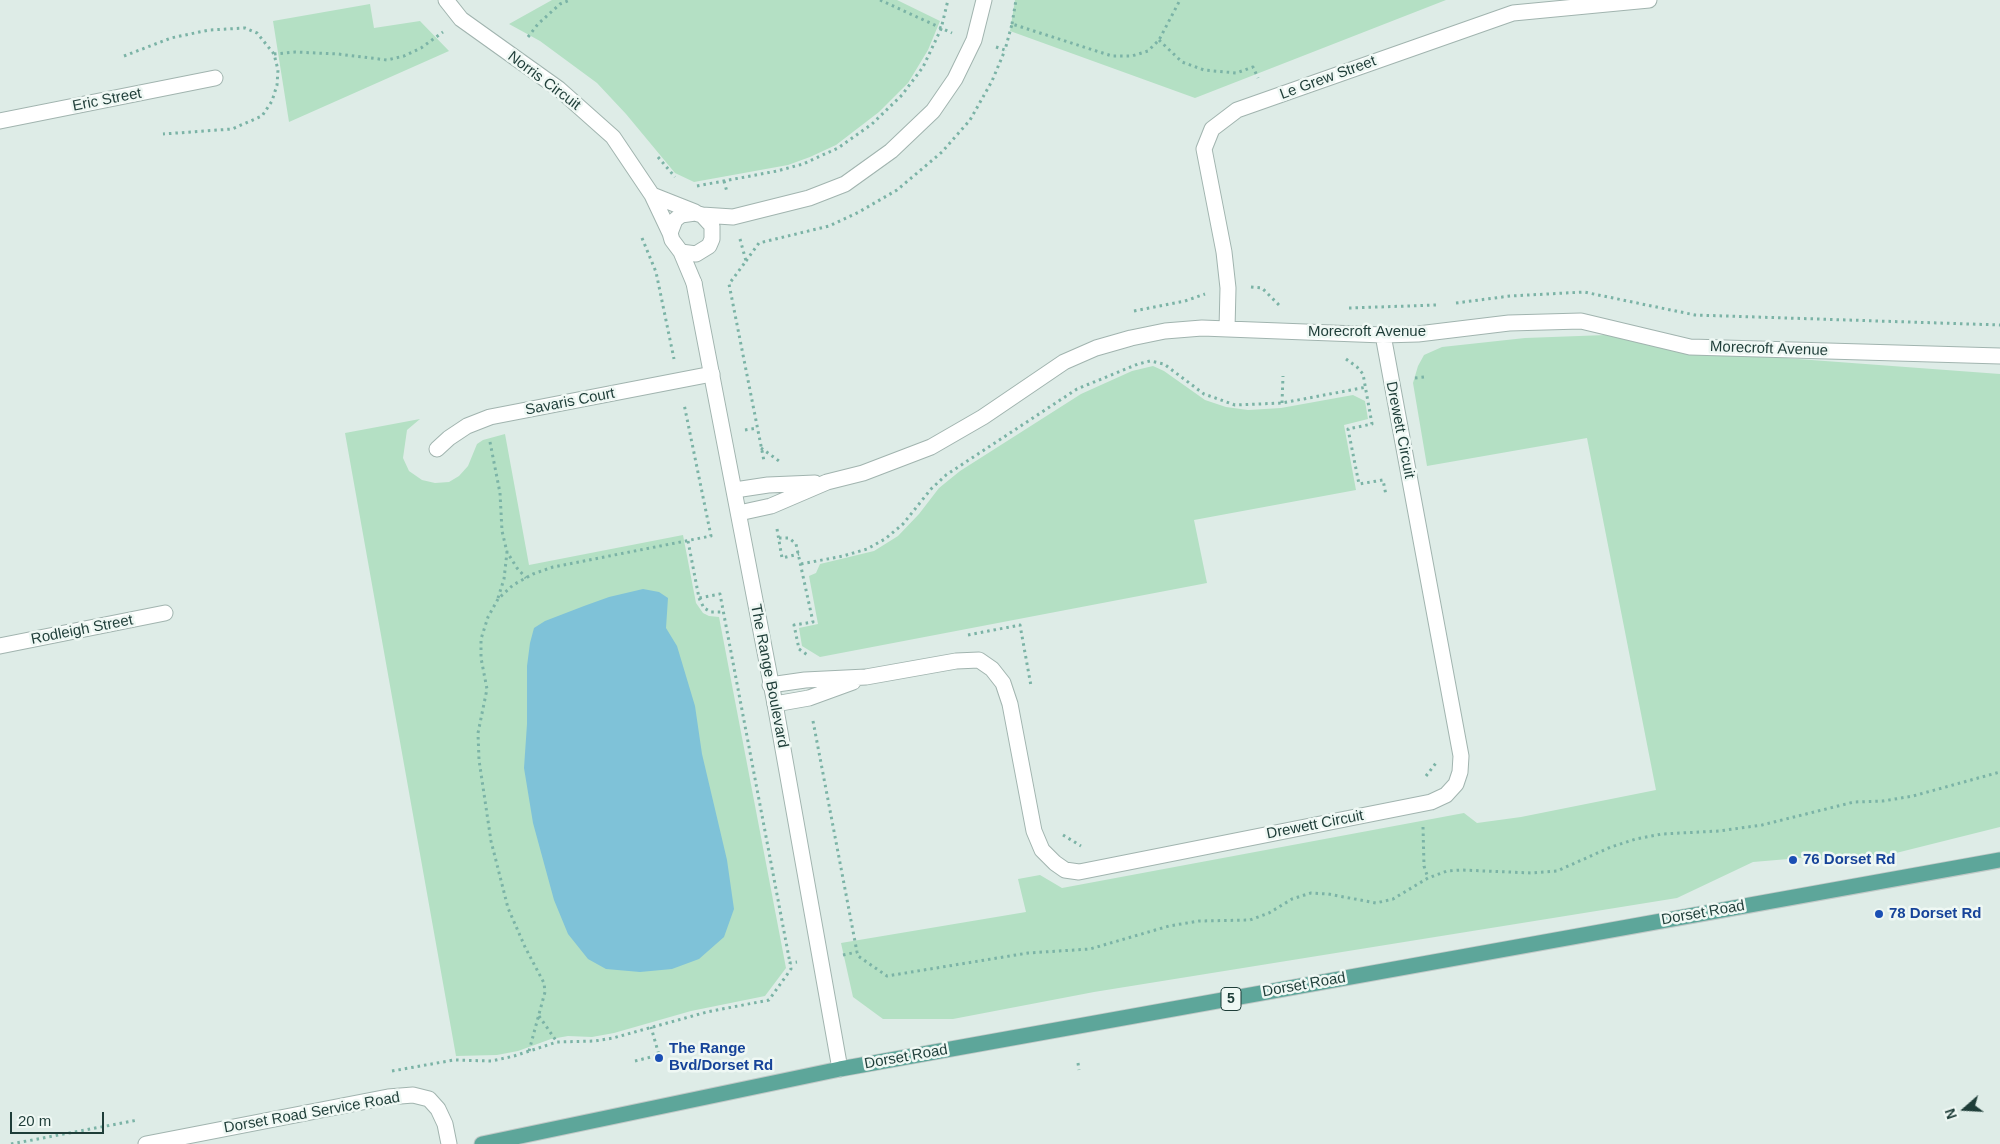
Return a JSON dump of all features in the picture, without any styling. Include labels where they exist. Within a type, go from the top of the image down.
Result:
[{"type":"main road","name":"Dorset Road","points":[[482,1144],[840,1069],[1981,864],[2000,859]]},
{"type":"street","name":"Norris Circuit","points":[[446,0],[461,19],[559,88],[613,137],[652,194],[670,233]]},
{"type":"street","points":[[733,217],[710,243],[696,254],[681,252],[672,240],[670,233],[672,226],[681,215],[699,214],[733,217],[809,198],[845,184],[891,151],[933,111],[955,79],[974,40],[984,0]]},
{"type":"street","name":"Le Grew Street","points":[[1227,329],[1228,288],[1224,252],[1204,149],[1212,130],[1237,110],[1512,7],[1649,0]]},
{"type":"street","name":"Eric Street","points":[[0,120],[215,78]]},
{"type":"street","points":[[652,194],[699,214],[712,226],[710,243],[694,283]]},
{"type":"street","name":"The Range Boulevard","points":[[681,252],[694,283],[735,490],[840,1069]]},
{"type":"street","name":"Morecroft Avenue","points":[[739,512],[772,506],[827,482],[864,473],[931,447],[983,417],[1064,362],[1096,348],[1165,331],[1202,328],[1383,335],[1418,334],[1510,323],[1581,321],[1690,347],[2000,356]]},
{"type":"street","name":"Drewett Circuit","points":[[770,685],[805,680],[866,677],[956,661],[979,660],[992,669],[1003,683],[1010,704],[1034,831],[1042,850],[1065,870],[1079,872],[1431,802],[1446,795],[1456,784],[1460,772],[1461,756],[1383,335]]},
{"type":"street","name":"Savaris Court","points":[[437,449],[449,438],[468,426],[486,419],[712,374]]},
{"type":"street","name":"Morecroft Avenue","points":[[735,490],[768,485],[827,482]]},
{"type":"street","name":"Rodleigh Street","points":[[0,646],[165,613]]},
{"type":"street","name":"Drewett Circuit","points":[[775,704],[809,698],[866,677]]},
{"type":"street","name":"Dorset Road Service Road","points":[[146,1144],[388,1097],[414,1095],[429,1100],[438,1109],[445,1124],[450,1144]]},
{"type":"path","points":[[526,40],[538,24],[560,4],[570,0]]},
{"type":"path","points":[[880,0],[941,29],[1005,50],[1016,0]]},
{"type":"path","points":[[694,186],[777,171],[803,164],[838,148],[872,124],[902,95],[923,67],[941,29],[948,0]]},
{"type":"path","points":[[1012,24],[1112,56],[1132,56],[1148,51],[1159,40],[1180,0]]},
{"type":"path","points":[[274,54],[295,52],[338,54],[387,60],[404,56],[421,48],[461,19]]},
{"type":"path","points":[[1159,40],[1182,62],[1204,70],[1236,73],[1254,67],[1267,99]]},
{"type":"path","points":[[655,154],[673,175],[680,179]]},
{"type":"path","points":[[724,181],[746,260],[729,284],[768,485]]},
{"type":"path","points":[[498,598],[513,585],[554,567],[711,536],[661,292],[651,258],[642,238]]},
{"type":"path","points":[[1340,334],[1339,356],[1357,367],[1363,374],[1372,424],[1348,429],[1359,484],[1383,480],[1387,499]]},
{"type":"path","points":[[801,564],[867,549],[885,539],[903,524],[931,489],[946,476],[1077,389],[1138,364],[1150,361],[1164,364],[1204,394],[1235,405],[1282,403],[1424,377]]},
{"type":"path","points":[[1282,403],[1283,376]]},
{"type":"path","points":[[486,419],[500,493],[502,531],[507,552],[526,578]]},
{"type":"path","points":[[772,506],[782,558],[798,554]]},
{"type":"path","points":[[779,538],[789,538],[796,544],[812,622],[794,626],[805,680]]},
{"type":"path","points":[[688,541],[699,598],[704,608],[711,612],[723,612]]},
{"type":"path","points":[[507,552],[504,579],[481,639],[481,658],[487,689],[478,734],[478,760],[491,841],[506,900],[516,929],[544,983],[545,992],[529,1052]]},
{"type":"path","points":[[390,1071],[454,1060],[492,1061],[529,1052],[558,1042],[595,1041],[613,1038],[707,1012],[769,1000],[791,969],[720,594],[699,598]]},
{"type":"path","points":[[962,636],[1020,625],[1032,691]]},
{"type":"path","points":[[799,649],[812,658]]},
{"type":"path","points":[[809,698],[858,956],[887,976],[1028,953],[1090,950],[1169,926],[1199,921],[1250,920],[1269,913],[1292,899],[1311,893],[1328,894],[1376,903],[1393,899],[1428,878],[1447,871],[1532,873],[1557,871],[1610,847],[1636,839],[1662,834],[1719,831],[1762,825],[1854,802],[1913,796],[2000,772]]},
{"type":"path","points":[[1424,780],[1438,761]]},
{"type":"path","points":[[1059,832],[1080,846],[1090,845]]},
{"type":"path","points":[[790,963],[857,952]]},
{"type":"path","points":[[539,1016],[558,1042]]},
{"type":"path","points":[[635,1061],[659,1055],[651,1027]]},
{"type":"path","points":[[1078,1063],[1079,1070]]},
{"type":"path","points":[[11,1144],[147,1118]]},
{"type":"green space","points":[[552,0],[897,0],[940,21],[928,50],[908,83],[879,112],[836,145],[788,165],[694,182],[675,173],[626,114],[597,83],[540,41],[509,24]]},
{"type":"green space","points":[[1015,0],[1446,0],[1195,98],[1010,31]]},
{"type":"green space","points":[[370,4],[374,28],[420,21],[449,51],[289,122],[273,21]]},
{"type":"green space","points":[[1606,335],[1771,357],[2000,374],[2000,827],[1856,863],[1800,858],[1753,862],[1677,898],[1094,992],[953,1019],[883,1019],[853,997],[841,943],[1026,912],[1018,879],[1040,875],[1062,888],[1464,813],[1477,823],[1521,817],[1656,790],[1587,438],[1427,466],[1413,383],[1418,366],[1424,355],[1442,347],[1525,338]]},
{"type":"green space","points":[[1153,366],[1164,371],[1205,400],[1226,407],[1248,410],[1281,408],[1353,395],[1365,401],[1368,419],[1344,425],[1356,490],[1194,520],[1207,583],[820,657],[802,646],[799,628],[818,624],[809,576],[816,573],[820,564],[874,551],[898,536],[919,514],[939,488],[960,471],[1081,394],[1132,371]]},
{"type":"green space","points":[[420,419],[407,430],[403,458],[409,471],[422,480],[435,483],[449,482],[459,476],[468,466],[477,444],[483,440],[505,434],[529,565],[683,535],[696,603],[703,613],[719,617],[786,968],[765,996],[691,1011],[614,1033],[592,1037],[568,1036],[551,1039],[518,1051],[497,1055],[456,1056],[345,433]]},
{"type":"water","points":[[643,589],[659,592],[668,598],[666,628],[677,646],[695,706],[702,754],[727,860],[734,909],[724,937],[699,959],[672,969],[640,972],[606,969],[588,959],[568,934],[554,900],[533,823],[524,768],[527,724],[527,666],[534,628],[545,621],[609,597]]},
{"type":"place","name":"76 Dorset Rd","points":[[1793,860]]},
{"type":"place","name":"78 Dorset Rd","points":[[1879,914]]},
{"type":"place","name":"The Range Bvd/Dorset Rd","points":[[659,1058]]}]
